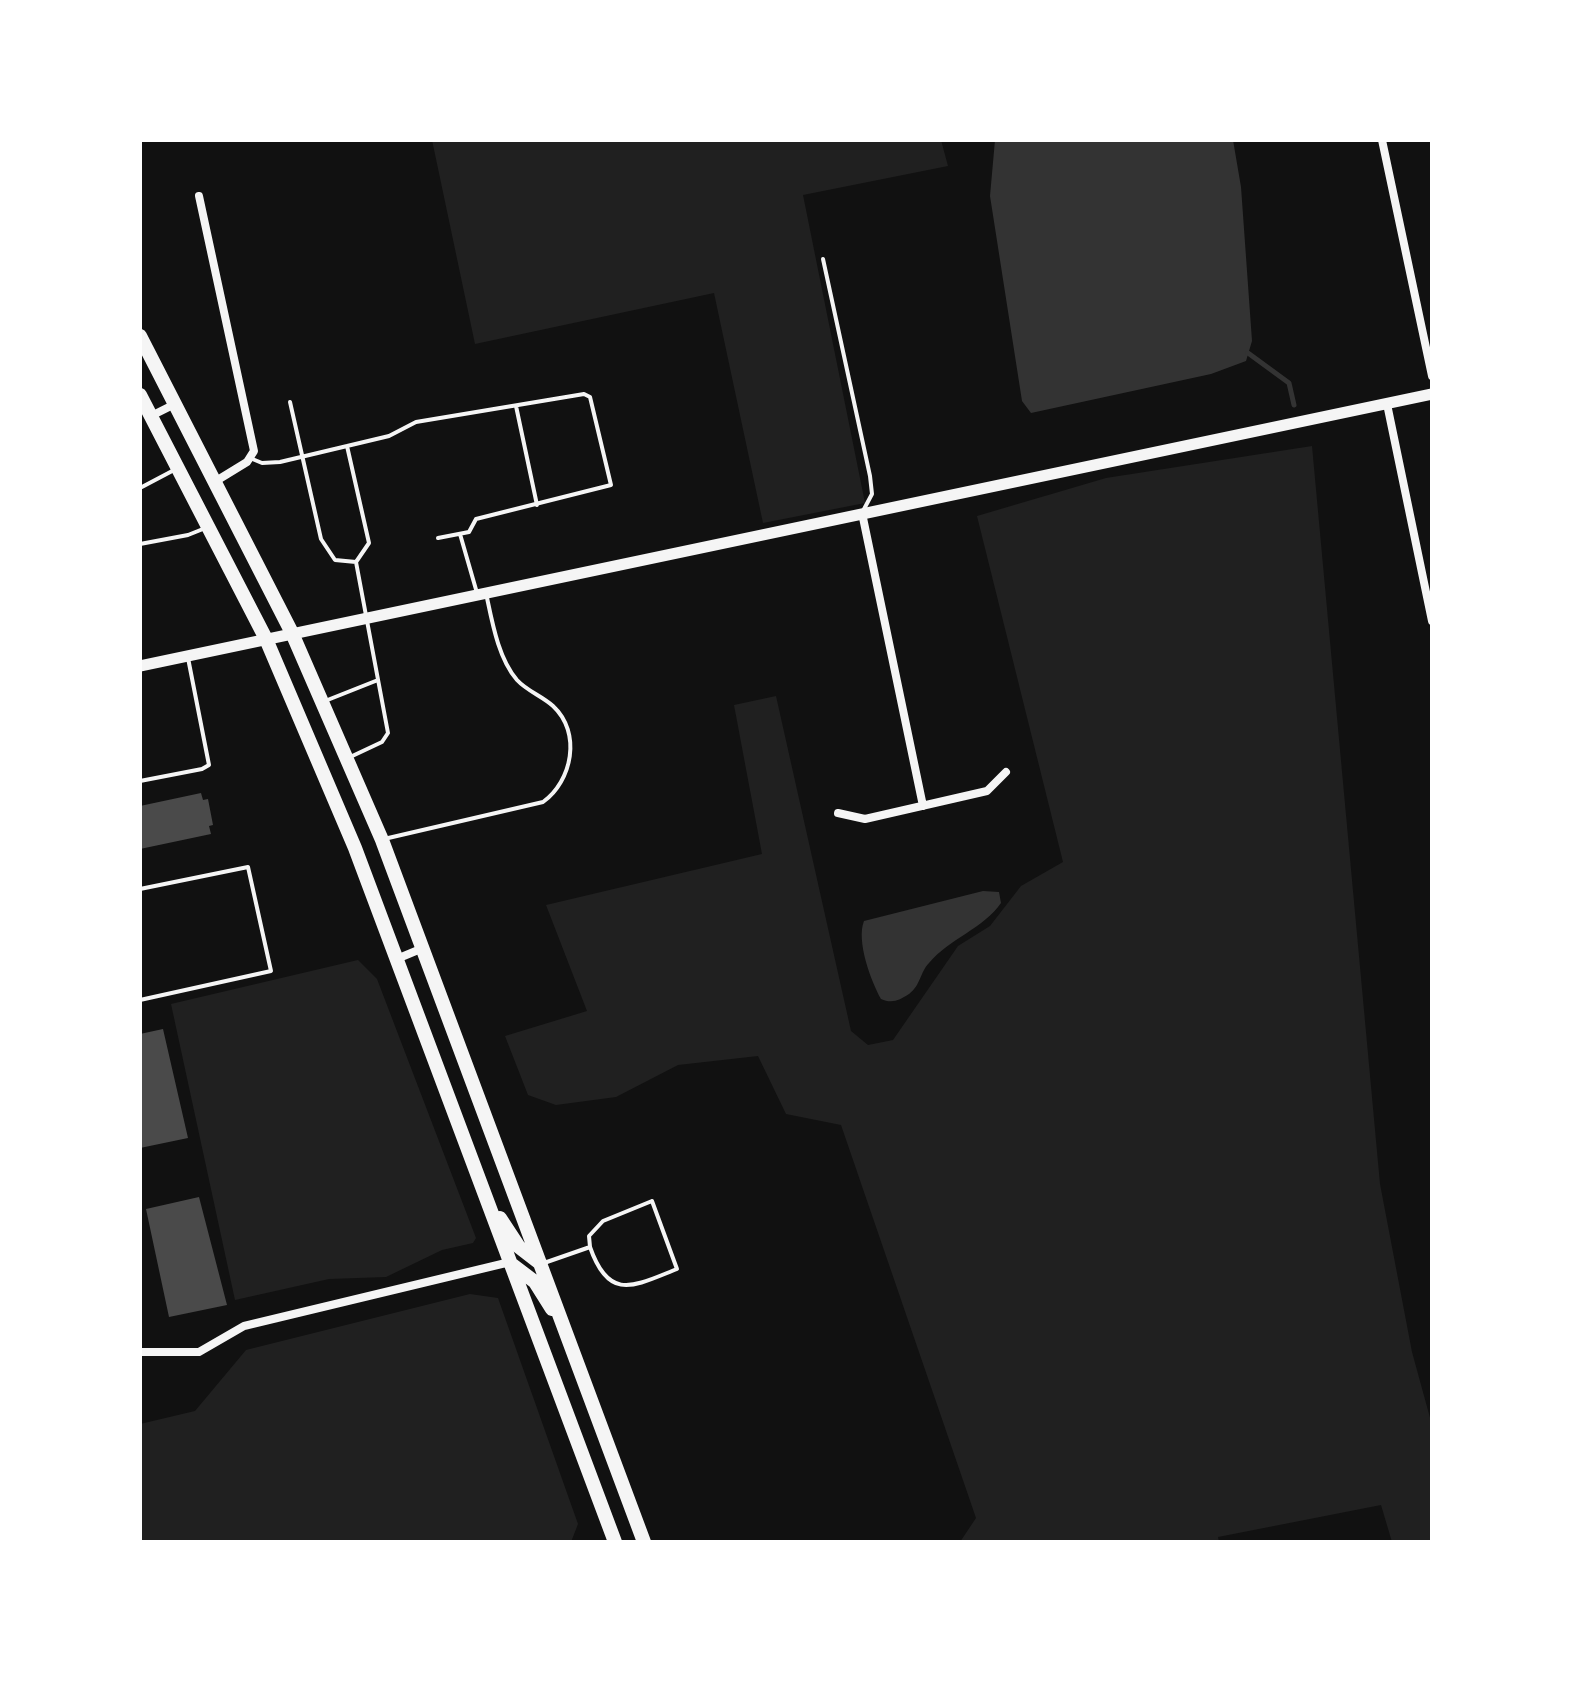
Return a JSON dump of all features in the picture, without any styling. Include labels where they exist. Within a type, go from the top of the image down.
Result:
[{"type":"main road","points":[[140,336],[292,633],[382,840],[644,1542]]},
{"type":"main road","points":[[140,395],[146,418],[179,468],[266,639],[399,958],[615,1542]]},
{"type":"main road","points":[[487,1199],[519,1247],[542,1264]]},
{"type":"main road","points":[[510,1262],[535,1282],[566,1329]]},
{"type":"street","points":[[1382,140],[1432,376]]},
{"type":"street","points":[[199,196],[254,451],[250,458],[216,481]]},
{"type":"street","points":[[140,666],[1432,394]]},
{"type":"street","points":[[146,418],[176,403]]},
{"type":"street","points":[[1387,404],[1432,621]]},
{"type":"street","points":[[862,513],[923,806]]},
{"type":"street","points":[[838,813],[865,819],[987,791],[1006,772]]},
{"type":"street","points":[[399,958],[423,948]]},
{"type":"street","points":[[140,1352],[199,1352],[244,1326],[510,1262]]},
{"type":"lane","points":[[823,259],[870,476],[872,494],[862,513]]},
{"type":"lane","points":[[250,458],[262,463],[303,457],[389,436],[416,422],[584,394],[590,397],[611,485],[604,490],[476,519],[469,532],[438,538]]},
{"type":"lane","points":[[290,402],[327,552],[335,560],[356,562]]},
{"type":"lane","points":[[515,404],[537,505]]},
{"type":"lane","points":[[347,446],[369,543],[356,562],[386,739],[347,758]]},
{"type":"lane","points":[[140,488],[179,468]]},
{"type":"lane","points":[[140,536],[141,544],[188,535],[209,526]]},
{"type":"lane","points":[[382,840],[543,802],[559,790],[568,774],[567,726],[554,707],[518,681],[505,661],[460,534]]},
{"type":"lane","points":[[140,781],[209,765],[188,656]]},
{"type":"lane","points":[[323,701],[378,680]]},
{"type":"lane","points":[[140,889],[248,867],[271,971],[140,1000]]},
{"type":"lane","points":[[652,1201],[677,1269],[636,1286],[616,1284],[597,1267],[590,1247],[589,1236],[603,1221],[652,1201]]},
{"type":"lane","points":[[542,1264],[590,1247]]},
{"type":"shaded area","points":[[432,140],[941,140],[948,166],[803,195],[865,503],[763,523],[714,293],[475,344]]},
{"type":"shaded area","points":[[995,140],[1233,140],[1241,187],[1252,341],[1246,361],[1211,374],[1031,413],[1022,401],[990,196]]},
{"type":"shaded area","points":[[1312,446],[1380,1184],[1412,1352],[1432,1425],[1432,1542],[1392,1542],[1381,1505],[1218,1537],[1219,1542],[960,1542],[976,1518],[841,1125],[786,1114],[758,1056],[678,1065],[616,1097],[556,1105],[528,1095],[505,1036],[587,1011],[546,905],[762,854],[734,705],[776,696],[851,1031],[868,1045],[893,1040],[958,946],[990,926],[1021,886],[1063,862],[977,516],[1106,478]]},
{"type":"shaded area","points":[[983,891],[999,892],[1001,903],[994,912],[937,955],[909,994],[896,1001],[881,999],[863,950],[864,921]]},
{"type":"shaded area","points":[[358,960],[377,979],[476,1238],[473,1243],[442,1250],[386,1277],[329,1279],[235,1300],[171,1004]]},
{"type":"shaded area","points":[[470,1294],[498,1298],[578,1524],[571,1542],[140,1542],[140,1424],[195,1411],[246,1350]]},
{"type":"building","points":[[201,793],[203,800],[208,799],[213,825],[209,826],[211,834],[140,849],[140,806]]},
{"type":"building","points":[[163,1029],[188,1138],[140,1148],[140,1034]]},
{"type":"building","points":[[199,1197],[227,1305],[169,1317],[146,1209]]},
{"type":"waterway","points":[[1248,353],[1289,383],[1294,405]]}]
